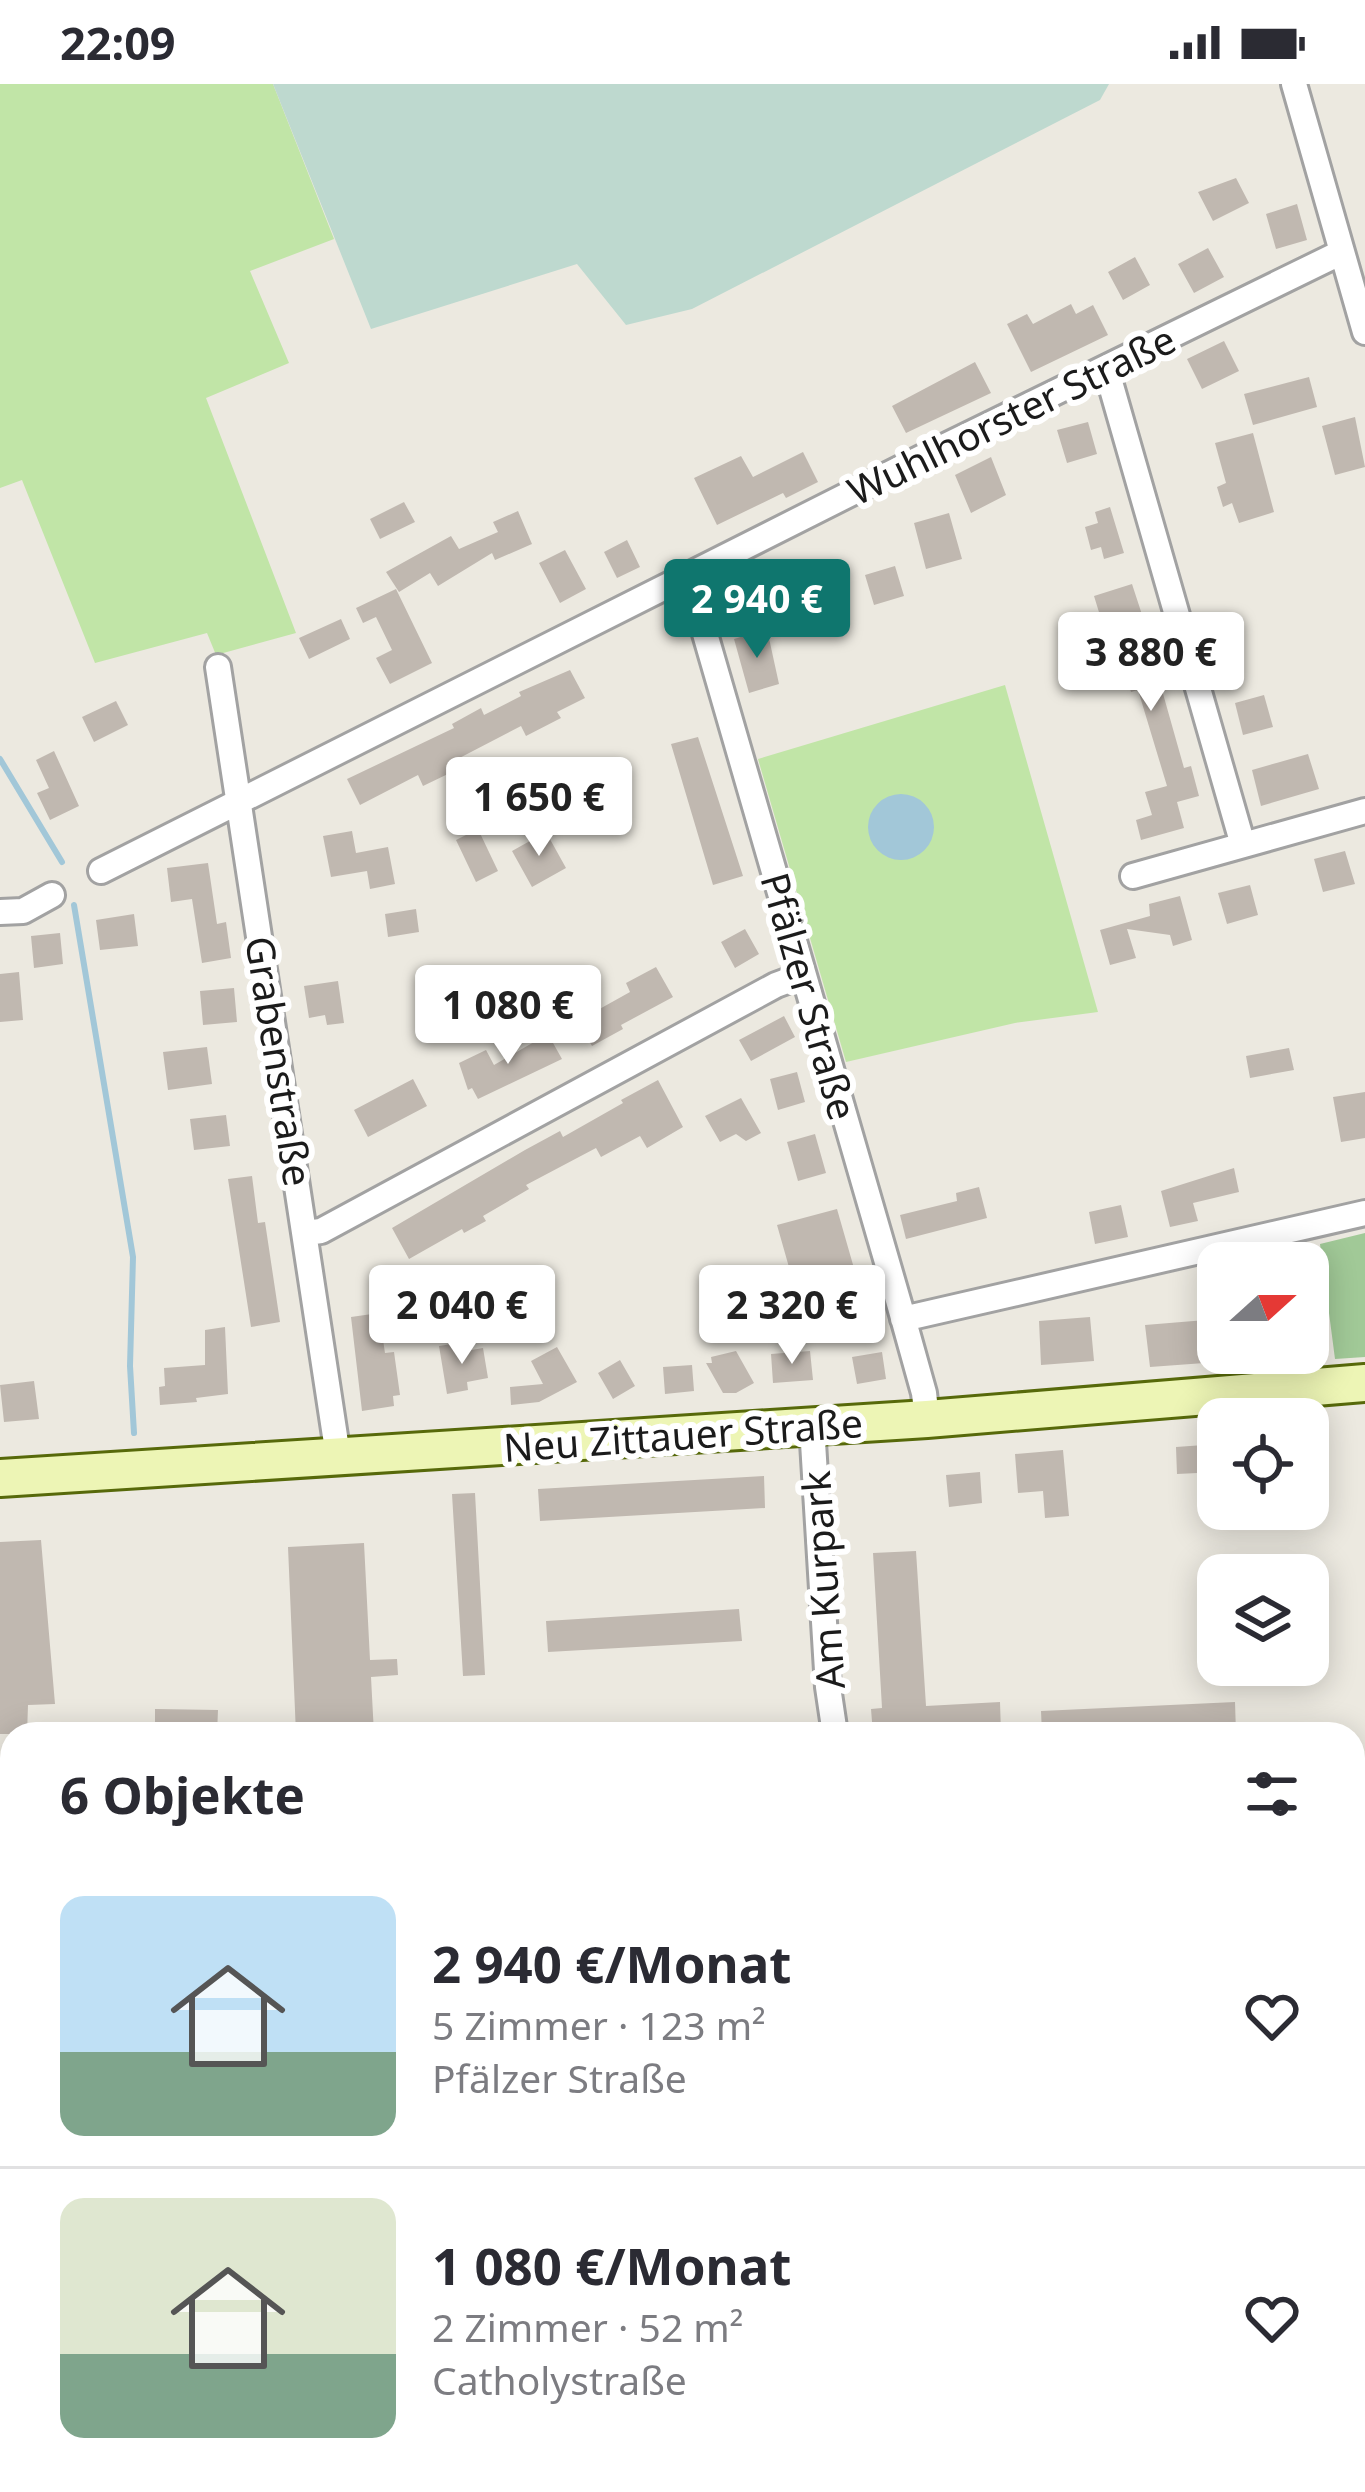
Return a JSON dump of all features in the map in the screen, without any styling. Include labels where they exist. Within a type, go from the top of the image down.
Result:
[{"type":"main road","name":"Neu Zittauer Straße","points":[[0,1478],[927,1419],[1365,1383]]},
{"type":"street","points":[[1294,84],[1365,332]]},
{"type":"street","name":"Wuhlhorster Straße","points":[[101,871],[1342,251]]},
{"type":"street","points":[[1106,368],[1243,845]]},
{"type":"street","name":"Pfälzer Straße","points":[[688,575],[924,1393],[927,1419]]},
{"type":"street","name":"Grabenstraße","points":[[218,667],[338,1456]]},
{"type":"street","points":[[1133,876],[1365,811]]},
{"type":"street","points":[[0,912],[23,911],[52,896]]},
{"type":"street","points":[[306,1233],[322,1231],[776,985],[803,975]]},
{"type":"street","points":[[903,1319],[1365,1213]]},
{"type":"street","name":"Am Kurpark","points":[[812,1426],[833,1722]]},
{"type":"green space","points":[[0,84],[273,84],[334,239],[250,271],[289,363],[206,398],[296,633],[216,655],[207,633],[95,663],[22,480],[0,488]]},
{"type":"green space","points":[[1005,685],[1098,1012],[1015,1023],[846,1062],[758,759]]},
{"type":"green space","points":[[1365,1233],[1365,1357],[1335,1359],[1328,1242]]},
{"type":"shaded area","points":[[273,84],[1109,84],[1100,100],[692,309],[626,325],[577,264],[371,329]]},
{"type":"shaded area","points":[[901,794],[924,804],[934,827],[924,850],[901,860],[878,850],[868,827],[878,804]]},
{"type":"building","points":[[1236,178],[1249,203],[1213,221],[1198,192]]},
{"type":"building","points":[[1297,204],[1307,240],[1276,249],[1266,214]]},
{"type":"building","points":[[1208,248],[1224,277],[1194,293],[1178,264]]},
{"type":"building","points":[[1135,257],[1150,285],[1123,300],[1108,272]]},
{"type":"building","points":[[1071,304],[1076,314],[1093,305],[1108,335],[1031,372],[1007,324],[1027,314],[1033,324]]},
{"type":"building","points":[[1224,341],[1239,371],[1202,389],[1187,359]]},
{"type":"building","points":[[975,362],[991,393],[906,433],[892,406]]},
{"type":"building","points":[[1309,377],[1317,407],[1253,425],[1244,394]]},
{"type":"building","points":[[1355,417],[1365,467],[1335,475],[1322,426]]},
{"type":"building","points":[[1088,422],[1097,454],[1067,463],[1057,430]]},
{"type":"building","points":[[1253,433],[1274,512],[1239,523],[1232,503],[1223,507],[1217,487],[1226,483],[1215,443]]},
{"type":"building","points":[[803,452],[818,482],[717,525],[694,478],[741,456],[753,477]]},
{"type":"building","points":[[991,457],[1006,495],[971,513],[955,475]]},
{"type":"building","points":[[404,502],[415,522],[380,539],[370,519]]},
{"type":"building","points":[[1110,507],[1124,553],[1104,559],[1101,547],[1091,550],[1085,527],[1098,523],[1095,512]]},
{"type":"building","points":[[518,511],[532,544],[495,560],[492,553],[438,586],[430,573],[399,592],[386,572],[451,536],[459,549],[498,532],[493,522]]},
{"type":"building","points":[[949,513],[962,559],[926,569],[914,523]]},
{"type":"building","points":[[627,540],[640,567],[617,578],[604,552]]},
{"type":"building","points":[[565,550],[586,589],[560,603],[539,563]]},
{"type":"building","points":[[828,563],[843,615],[813,624],[810,614],[800,617],[788,574]]},
{"type":"building","points":[[895,566],[904,596],[874,605],[865,575]]},
{"type":"building","points":[[1132,584],[1164,682],[1160,683],[1184,768],[1191,766],[1199,796],[1177,802],[1184,828],[1141,840],[1136,820],[1152,815],[1145,792],[1167,786],[1138,690],[1131,692],[1119,653],[1133,649],[1122,615],[1102,622],[1094,596]]},
{"type":"building","points":[[396,589],[432,663],[390,684],[376,658],[392,650],[376,617],[363,623],[356,608]]},
{"type":"building","points":[[341,619],[350,639],[309,659],[299,638]]},
{"type":"building","points":[[767,629],[779,684],[749,693],[734,639]]},
{"type":"building","points":[[570,670],[585,698],[557,712],[561,718],[526,736],[521,726],[446,765],[450,773],[423,786],[418,775],[360,805],[347,779],[454,728],[452,724],[481,708],[484,715],[521,696],[519,692]]},
{"type":"building","points":[[1264,695],[1273,727],[1243,735],[1235,703]]},
{"type":"building","points":[[116,701],[128,725],[94,742],[82,717]]},
{"type":"building","points":[[698,737],[743,876],[713,885],[671,744]]},
{"type":"building","points":[[54,751],[79,806],[50,820],[37,793],[49,788],[36,760]]},
{"type":"building","points":[[1308,754],[1319,789],[1261,806],[1252,770]]},
{"type":"building","points":[[478,829],[498,871],[476,882],[456,840]]},
{"type":"building","points":[[352,831],[356,853],[388,847],[395,884],[370,889],[367,871],[331,877],[323,836]]},
{"type":"building","points":[[546,832],[566,868],[532,887],[512,851]]},
{"type":"building","points":[[1345,851],[1355,884],[1323,892],[1314,859]]},
{"type":"building","points":[[208,863],[217,924],[226,922],[231,958],[202,963],[192,899],[171,902],[167,868]]},
{"type":"building","points":[[1250,885],[1258,915],[1227,924],[1218,893]]},
{"type":"building","points":[[1180,896],[1192,940],[1173,946],[1170,935],[1127,929],[1136,958],[1110,965],[1100,930],[1150,916],[1149,904]]},
{"type":"building","points":[[416,909],[419,932],[388,937],[385,914]]},
{"type":"building","points":[[134,914],[138,946],[100,950],[96,920]]},
{"type":"building","points":[[745,929],[759,954],[735,968],[721,942]]},
{"type":"building","points":[[60,933],[63,964],[34,968],[31,936]]},
{"type":"building","points":[[656,967],[673,997],[592,1046],[578,1021],[630,992],[626,983]]},
{"type":"building","points":[[19,972],[23,1020],[0,1022],[0,974]]},
{"type":"building","points":[[338,981],[344,1023],[327,1025],[325,1015],[309,1018],[304,986]]},
{"type":"building","points":[[234,988],[237,1022],[203,1025],[200,991]]},
{"type":"building","points":[[784,1016],[795,1037],[751,1061],[739,1040]]},
{"type":"building","points":[[548,1034],[562,1059],[478,1099],[472,1088],[468,1090],[459,1063],[486,1050],[494,1065]]},
{"type":"building","points":[[207,1047],[212,1084],[168,1090],[163,1052]]},
{"type":"building","points":[[1289,1048],[1294,1070],[1250,1078],[1246,1056]]},
{"type":"building","points":[[797,1072],[805,1102],[778,1110],[770,1079]]},
{"type":"building","points":[[413,1079],[427,1106],[368,1137],[354,1110]]},
{"type":"building","points":[[658,1080],[683,1127],[647,1148],[640,1136],[601,1157],[596,1148],[526,1185],[529,1189],[483,1216],[486,1221],[409,1259],[392,1228],[560,1131],[563,1137]]},
{"type":"building","points":[[1365,1092],[1365,1138],[1341,1142],[1333,1097]]},
{"type":"building","points":[[741,1098],[761,1133],[746,1141],[736,1134],[720,1142],[705,1116]]},
{"type":"building","points":[[226,1115],[230,1146],[194,1150],[190,1119]]},
{"type":"building","points":[[815,1134],[826,1173],[798,1181],[787,1142]]},
{"type":"building","points":[[1234,1168],[1239,1192],[1193,1203],[1198,1221],[1170,1227],[1161,1191]]},
{"type":"building","points":[[252,1176],[258,1223],[265,1222],[280,1322],[251,1327],[228,1179]]},
{"type":"building","points":[[979,1187],[987,1218],[906,1239],[900,1215],[957,1201],[956,1193]]},
{"type":"building","points":[[1121,1205],[1128,1237],[1095,1244],[1089,1212]]},
{"type":"building","points":[[837,1209],[862,1296],[802,1313],[777,1225]]},
{"type":"building","points":[[379,1313],[385,1353],[394,1352],[400,1395],[393,1396],[394,1406],[362,1411],[351,1317]]},
{"type":"building","points":[[1090,1317],[1094,1361],[1041,1365],[1039,1321]]},
{"type":"building","points":[[1197,1321],[1197,1364],[1150,1367],[1145,1325]]},
{"type":"building","points":[[225,1327],[228,1394],[160,1405],[164,1368],[205,1365],[205,1330]]},
{"type":"building","points":[[458,1343],[460,1352],[483,1348],[488,1378],[467,1382],[468,1390],[447,1394],[439,1346]]},
{"type":"building","points":[[557,1347],[577,1382],[539,1402],[511,1405],[510,1387],[543,1384],[531,1361]]},
{"type":"building","points":[[736,1351],[754,1383],[736,1393],[723,1393],[706,1363],[712,1363],[711,1357]]},
{"type":"building","points":[[810,1351],[813,1380],[773,1383],[771,1354]]},
{"type":"building","points":[[882,1352],[886,1379],[857,1384],[852,1357]]},
{"type":"building","points":[[620,1360],[635,1386],[613,1399],[598,1373]]},
{"type":"building","points":[[692,1365],[694,1391],[665,1394],[663,1367]]},
{"type":"building","points":[[34,1381],[39,1419],[4,1422],[0,1385]]},
{"type":"building","points":[[1197,1446],[1197,1473],[1177,1474],[1176,1447]]},
{"type":"building","points":[[1063,1450],[1069,1516],[1045,1518],[1043,1491],[1018,1493],[1015,1454]]},
{"type":"building","points":[[980,1472],[982,1503],[949,1507],[946,1475]]},
{"type":"building","points":[[764,1476],[765,1508],[540,1521],[538,1489]]},
{"type":"building","points":[[475,1493],[485,1675],[463,1676],[452,1494]]},
{"type":"building","points":[[41,1540],[55,1704],[28,1705],[27,1722],[0,1722],[0,1542]]},
{"type":"building","points":[[364,1543],[370,1660],[397,1659],[398,1675],[371,1677],[373,1722],[295,1722],[288,1547]]},
{"type":"building","points":[[916,1551],[926,1706],[1000,1702],[1001,1722],[872,1722],[871,1709],[882,1708],[873,1553]]},
{"type":"building","points":[[739,1609],[742,1641],[548,1652],[546,1621]]},
{"type":"building","points":[[1235,1702],[1236,1722],[1041,1722],[1041,1711]]},
{"type":"building","points":[[155,1709],[218,1710],[218,1722],[155,1722]]},
{"type":"waterway","points":[[0,759],[62,862]]},
{"type":"waterway","points":[[74,905],[133,1257],[130,1366],[134,1433]]}]
